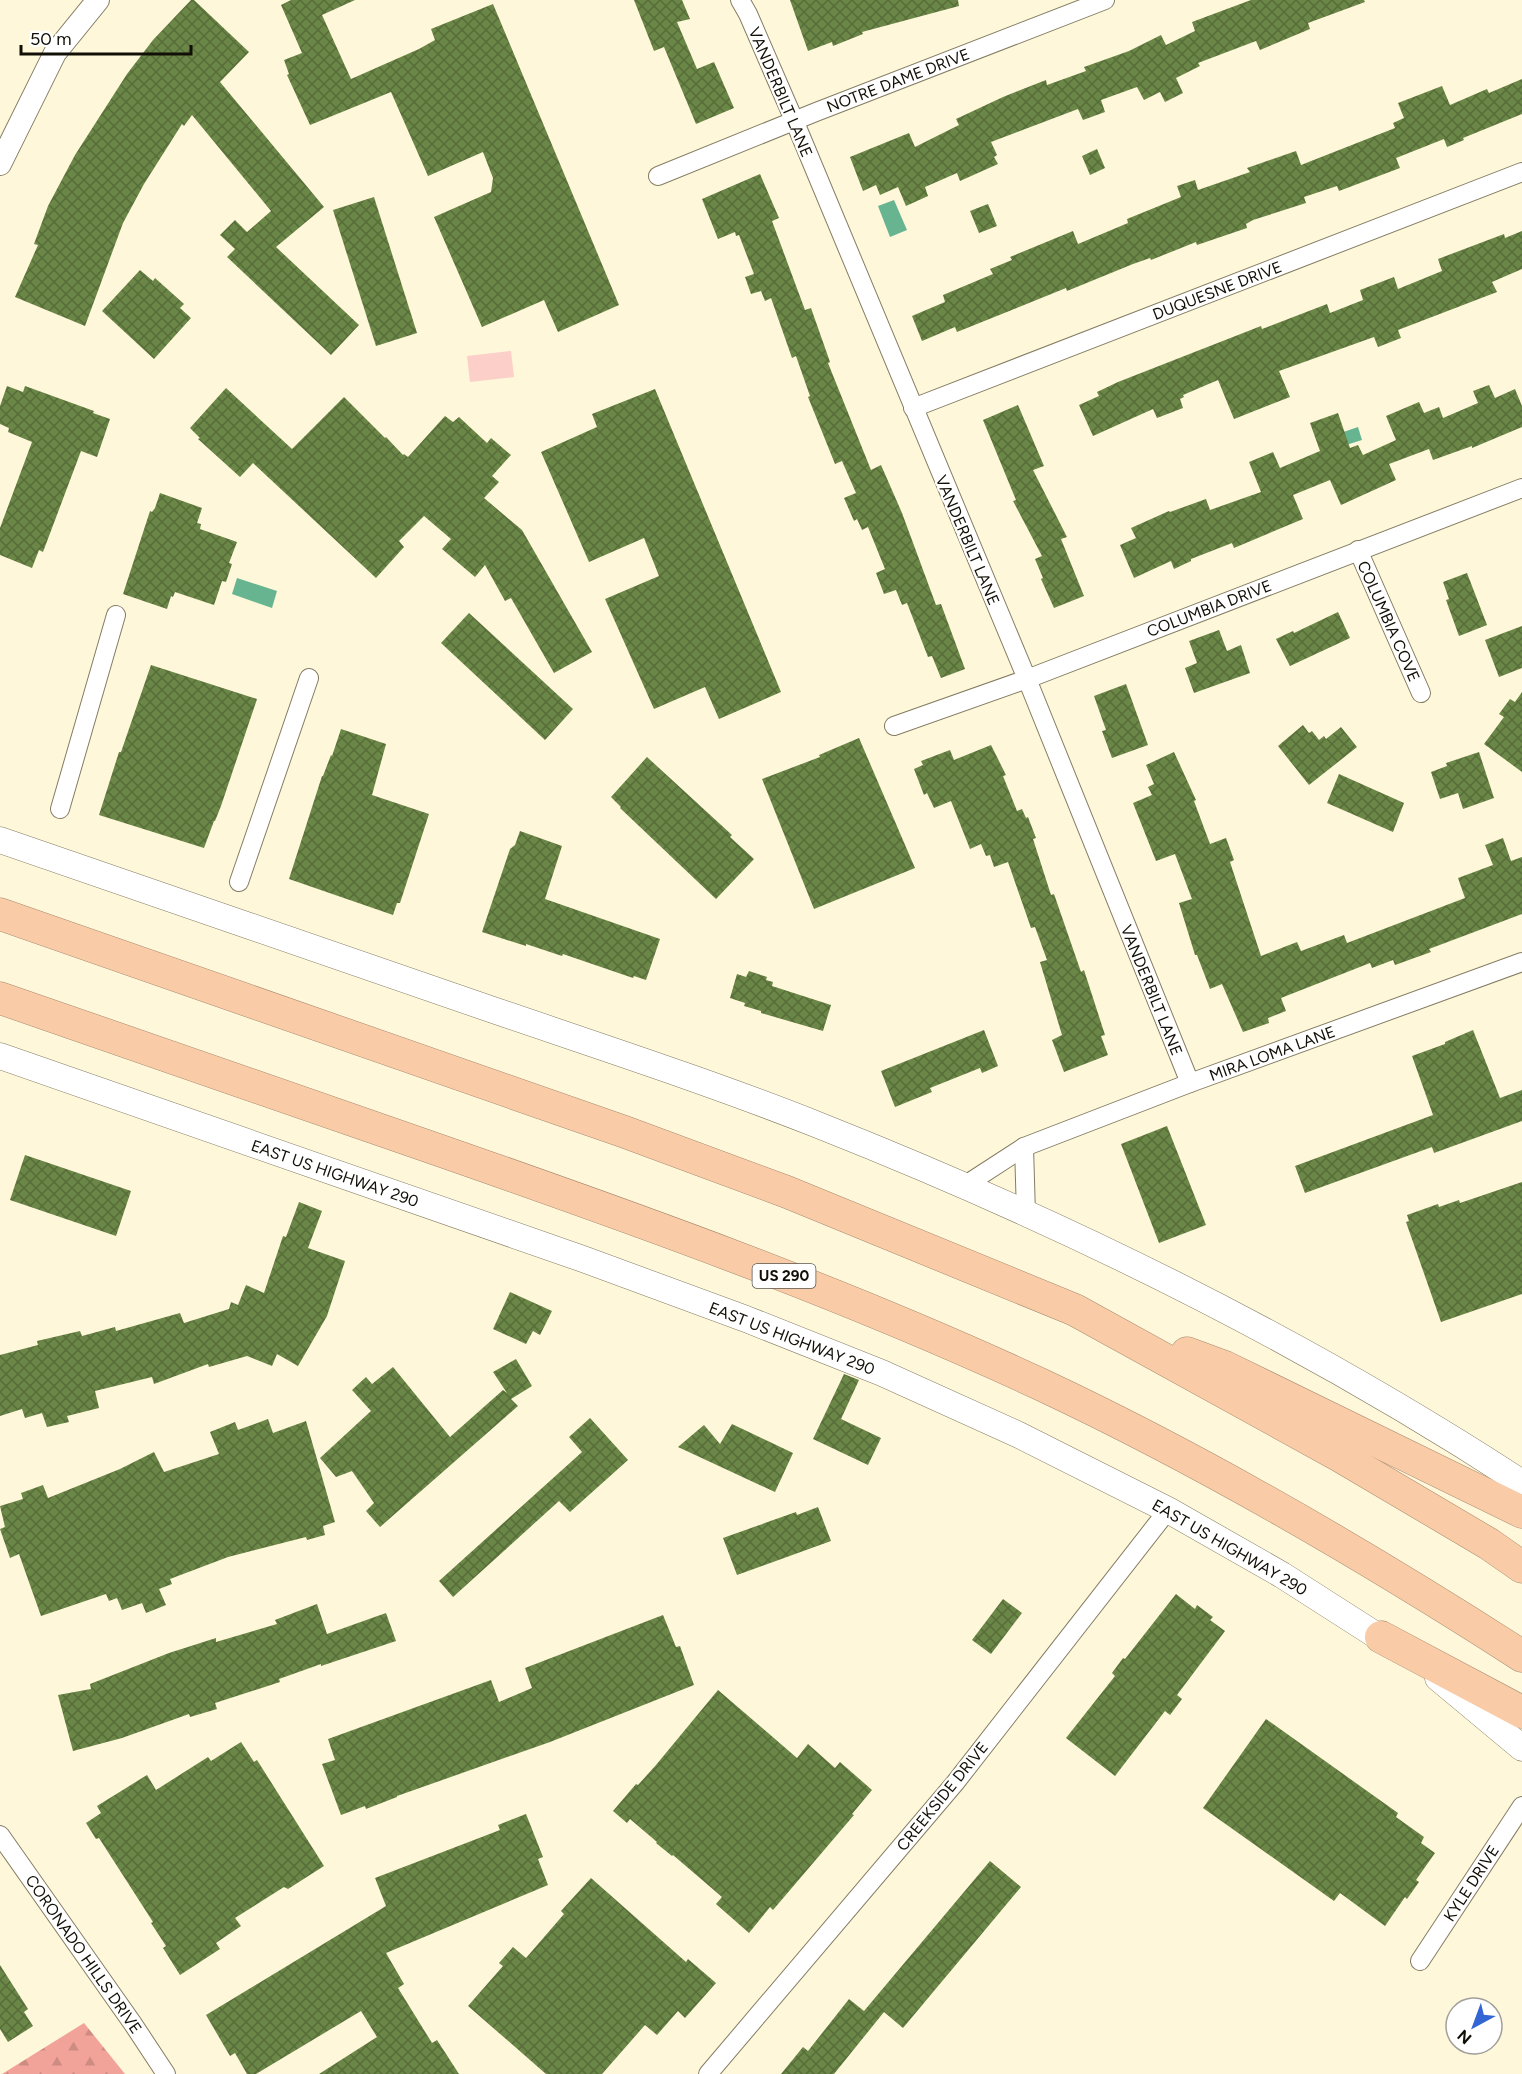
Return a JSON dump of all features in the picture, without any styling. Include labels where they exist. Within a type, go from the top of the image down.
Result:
[{"type":"highway","points":[[0,915],[625,1132],[787,1192],[1075,1310],[1225,1367],[1522,1512]]},
{"type":"highway","name":"US 290","points":[[0,998],[598,1205],[902,1324],[1041,1385],[1158,1443],[1314,1530],[1522,1656]]},
{"type":"highway","points":[[1075,1310],[1340,1456],[1489,1544],[1522,1567]]},
{"type":"highway","points":[[1381,1637],[1522,1712]]},
{"type":"main road","points":[[0,840],[681,1074],[816,1124],[964,1186],[1109,1252],[1242,1318],[1432,1426],[1522,1483]]},
{"type":"main road","name":"EAST US HIGHWAY 290","points":[[0,1056],[583,1258],[882,1373],[1018,1435],[1168,1510],[1282,1575],[1381,1637],[1437,1677],[1522,1748]]},
{"type":"street","points":[[0,164],[55,53],[98,0]]},
{"type":"street","name":"VANDERBILT LANE","points":[[740,0],[794,120],[1027,679],[1190,1083]]},
{"type":"street","name":"NOTRE DAME DRIVE","points":[[658,176],[794,120],[1105,0]]},
{"type":"street","name":"DUQUESNE DRIVE","points":[[913,408],[1522,172]]},
{"type":"street","name":"COLUMBIA DRIVE","points":[[894,726],[1027,679],[1522,488]]},
{"type":"street","name":"COLUMBIA COVE","points":[[1358,550],[1421,693]]},
{"type":"street","points":[[60,809],[116,615]]},
{"type":"street","points":[[239,882],[309,678]]},
{"type":"street","name":"MIRA LOMA LANE","points":[[964,1186],[1024,1148],[1190,1083],[1522,962]]},
{"type":"street","points":[[1024,1148],[1026,1214]]},
{"type":"street","name":"CREEKSIDE DRIVE","points":[[708,2074],[955,1783],[1168,1510]]},
{"type":"street","name":"KYLE DRIVE","points":[[1420,1961],[1522,1806]]},
{"type":"street","name":"CORONADO HILLS DRIVE","points":[[0,1835],[166,2074]]},
{"type":"shaded area","points":[[894,200],[907,230],[890,237],[878,206]]},
{"type":"shaded area","points":[[511,351],[514,377],[470,382],[467,356]]},
{"type":"shaded area","points":[[1358,427],[1362,440],[1324,452],[1320,440]]},
{"type":"shaded area","points":[[237,578],[277,591],[272,608],[232,594]]},
{"type":"green space","points":[[84,2023],[125,2074],[2,2074]]},
{"type":"building","points":[[191,0],[194,0],[249,52],[220,82],[324,207],[276,247],[359,325],[331,355],[227,257],[235,249],[220,235],[235,220],[247,232],[271,211],[192,115],[184,126],[182,124],[144,184],[123,223],[85,326],[15,297],[38,245],[34,244],[48,206],[75,155],[127,74],[153,40]]},
{"type":"building","points":[[291,0],[355,0],[322,15],[351,79],[435,40],[431,29],[493,4],[619,305],[558,332],[544,300],[482,327],[434,217],[491,192],[493,178],[483,152],[428,176],[391,92],[310,125],[287,75],[289,74],[284,60],[302,53],[281,5]]},
{"type":"building","points":[[634,0],[682,0],[690,19],[677,22],[697,69],[714,62],[734,108],[696,124],[664,47],[654,51]]},
{"type":"building","points":[[790,0],[958,0],[959,6],[862,32],[863,34],[833,46],[832,42],[808,51]]},
{"type":"building","points":[[1251,0],[1364,0],[1365,2],[1308,23],[1310,29],[1260,50],[1256,41],[1198,63],[1200,66],[1176,78],[1183,93],[1165,102],[1160,92],[1144,100],[1137,87],[1101,100],[1105,112],[1083,120],[1078,109],[991,142],[998,164],[960,181],[957,173],[925,187],[928,196],[906,206],[898,187],[880,195],[876,185],[863,191],[850,157],[909,133],[915,147],[959,125],[956,119],[1003,97],[1046,80],[1047,85],[1086,71],[1084,67],[1129,51],[1161,35],[1166,45],[1195,31],[1192,22]]},
{"type":"building","points":[[1522,79],[1522,114],[1447,147],[1444,139],[1396,158],[1400,168],[1339,191],[1337,186],[1304,197],[1306,203],[1253,220],[1246,224],[1247,228],[1197,245],[1196,242],[1151,260],[1150,258],[1133,264],[1067,291],[1066,288],[957,332],[955,327],[922,341],[912,316],[945,302],[943,295],[993,274],[990,269],[1012,260],[1010,257],[1073,231],[1078,244],[1128,223],[1127,219],[1181,197],[1177,186],[1195,180],[1198,190],[1250,172],[1247,168],[1296,151],[1301,165],[1395,128],[1393,123],[1404,118],[1398,103],[1442,86],[1450,105],[1487,89],[1489,93]]},
{"type":"building","points":[[1097,149],[1105,168],[1090,175],[1082,156]]},
{"type":"building","points":[[760,174],[779,218],[772,221],[805,310],[811,308],[830,362],[828,363],[871,470],[881,465],[902,513],[936,605],[941,604],[965,669],[941,678],[932,656],[928,657],[907,603],[902,605],[896,590],[884,594],[876,573],[885,569],[868,527],[862,530],[857,519],[854,521],[844,498],[856,493],[842,461],[835,464],[808,397],[810,396],[796,356],[792,358],[771,298],[765,301],[761,291],[751,294],[745,277],[754,274],[739,235],[736,236],[735,232],[718,239],[702,199]]},
{"type":"building","points":[[374,197],[417,333],[376,346],[333,210]]},
{"type":"building","points":[[988,204],[997,226],[979,233],[970,211]]},
{"type":"building","points":[[1522,231],[1522,269],[1492,282],[1497,292],[1398,330],[1401,338],[1378,347],[1374,337],[1279,371],[1290,397],[1234,419],[1218,380],[1183,395],[1184,397],[1180,399],[1183,408],[1157,418],[1153,409],[1093,436],[1079,405],[1099,396],[1097,392],[1118,382],[1261,326],[1262,329],[1327,304],[1330,313],[1363,300],[1360,290],[1394,277],[1398,289],[1442,271],[1438,259],[1504,234],[1505,238]]},
{"type":"building","points":[[140,270],[153,281],[155,278],[184,304],[180,308],[191,318],[154,359],[102,311]]},
{"type":"building","points":[[1489,385],[1495,398],[1515,389],[1522,406],[1522,427],[1472,448],[1472,446],[1433,460],[1429,449],[1389,464],[1396,480],[1341,505],[1330,480],[1293,495],[1303,519],[1234,548],[1232,543],[1191,559],[1174,569],[1171,561],[1134,578],[1120,545],[1136,538],[1131,528],[1169,511],[1206,499],[1210,510],[1261,492],[1249,462],[1273,452],[1280,468],[1320,451],[1310,423],[1338,413],[1350,448],[1358,445],[1363,455],[1396,440],[1386,416],[1419,402],[1424,413],[1439,407],[1443,418],[1478,403],[1473,391]]},
{"type":"building","points":[[7,386],[23,392],[25,386],[110,419],[97,457],[81,451],[43,552],[39,550],[32,568],[0,555],[0,528],[32,442],[8,432],[9,428],[0,424],[0,406]]},
{"type":"building","points":[[226,388],[292,449],[344,397],[403,455],[408,457],[445,416],[453,422],[459,417],[487,443],[491,438],[511,455],[492,476],[499,482],[484,498],[522,530],[592,652],[554,673],[511,598],[505,601],[485,565],[475,577],[442,549],[451,539],[424,516],[399,541],[404,547],[376,578],[253,463],[240,477],[198,439],[200,438],[190,428]]},
{"type":"building","points":[[655,389],[781,692],[719,719],[705,687],[654,709],[605,599],[659,576],[644,538],[589,562],[541,452],[597,427],[592,414]]},
{"type":"building","points":[[1018,405],[1044,466],[1033,470],[1067,537],[1061,539],[1084,596],[1054,608],[1035,559],[1042,556],[1013,501],[1016,500],[983,420]]},
{"type":"building","points":[[160,493],[202,508],[197,523],[201,524],[200,529],[237,542],[229,563],[232,564],[226,582],[222,581],[214,605],[175,592],[173,597],[171,596],[167,609],[123,594],[150,511],[152,512],[155,508]]},
{"type":"building","points":[[1467,573],[1487,625],[1459,636],[1446,600],[1449,599],[1443,582]]},
{"type":"building","points":[[1338,612],[1350,638],[1290,666],[1276,639]]},
{"type":"building","points":[[469,613],[573,709],[545,740],[441,643]]},
{"type":"building","points":[[1522,626],[1522,668],[1499,677],[1485,640]]},
{"type":"building","points":[[1219,630],[1227,651],[1241,645],[1250,673],[1194,693],[1185,668],[1197,663],[1189,641]]},
{"type":"building","points":[[151,665],[257,699],[221,806],[204,848],[99,815]]},
{"type":"building","points":[[1126,684],[1148,745],[1112,758],[1102,731],[1106,730],[1094,696]]},
{"type":"building","points":[[1522,692],[1522,772],[1484,744],[1504,717],[1499,714],[1510,699],[1515,702]]},
{"type":"building","points":[[1303,725],[1319,740],[1324,736],[1326,739],[1341,727],[1357,747],[1309,785],[1278,746]]},
{"type":"building","points":[[341,729],[386,744],[372,795],[429,814],[400,903],[397,903],[393,915],[289,879],[322,776]]},
{"type":"building","points":[[859,738],[915,868],[814,909],[762,779],[820,757],[819,755]]},
{"type":"building","points":[[991,745],[1006,775],[1003,776],[1017,811],[1022,809],[1026,818],[1028,817],[1051,895],[1054,894],[1081,972],[1084,970],[1105,1035],[1101,1036],[1108,1055],[1064,1072],[1052,1040],[1062,1035],[1040,962],[1047,960],[1035,927],[1031,928],[1008,862],[994,867],[990,855],[986,856],[981,844],[970,849],[951,801],[934,808],[927,793],[924,795],[914,769],[923,765],[921,761],[950,750],[954,760]]},
{"type":"building","points":[[1174,752],[1196,800],[1194,801],[1210,844],[1226,838],[1234,860],[1230,862],[1261,956],[1297,942],[1301,951],[1344,935],[1347,943],[1465,898],[1458,878],[1493,865],[1485,845],[1503,838],[1511,861],[1522,857],[1522,914],[1429,949],[1431,952],[1395,965],[1393,960],[1372,968],[1370,963],[1281,998],[1286,1011],[1268,1018],[1269,1023],[1243,1032],[1222,984],[1210,989],[1197,955],[1195,955],[1179,903],[1192,899],[1175,854],[1156,861],[1133,803],[1152,795],[1148,787],[1154,784],[1146,765]]},
{"type":"building","points":[[1479,752],[1494,798],[1463,809],[1458,793],[1440,799],[1431,772],[1447,766],[1446,763]]},
{"type":"building","points":[[647,757],[732,835],[730,837],[754,859],[716,899],[611,797]]},
{"type":"building","points":[[1339,774],[1404,803],[1393,832],[1327,803]]},
{"type":"building","points":[[520,831],[562,846],[545,899],[660,939],[646,980],[482,932],[510,849],[515,845]]},
{"type":"building","points":[[749,971],[767,977],[766,980],[773,982],[772,986],[831,1005],[823,1031],[761,1013],[761,1011],[744,1006],[745,1003],[730,998],[737,974],[746,977]]},
{"type":"building","points":[[984,1030],[998,1066],[982,1073],[980,1068],[930,1088],[932,1092],[895,1107],[881,1071]]},
{"type":"building","points":[[1473,1030],[1500,1098],[1522,1090],[1522,1121],[1434,1153],[1432,1147],[1305,1193],[1295,1166],[1433,1115],[1412,1056],[1445,1044]]},
{"type":"building","points":[[1167,1126],[1206,1225],[1159,1243],[1121,1144]]},
{"type":"building","points":[[25,1155],[131,1191],[116,1236],[10,1200]]},
{"type":"building","points":[[1522,1182],[1522,1294],[1441,1322],[1406,1222],[1409,1221],[1407,1215],[1438,1204],[1439,1207],[1459,1200],[1460,1203]]},
{"type":"building","points":[[299,1202],[322,1211],[308,1248],[345,1261],[327,1316],[298,1366],[277,1354],[272,1366],[247,1356],[209,1367],[208,1364],[154,1384],[152,1377],[95,1391],[99,1408],[67,1416],[69,1422],[47,1427],[42,1413],[25,1418],[22,1409],[0,1416],[0,1355],[38,1345],[37,1341],[80,1331],[82,1336],[115,1327],[116,1331],[180,1313],[184,1323],[229,1309],[231,1302],[238,1305],[246,1285],[264,1293],[283,1236],[286,1237]]},
{"type":"building","points":[[510,1292],[552,1311],[540,1335],[533,1331],[526,1344],[493,1329]]},
{"type":"building","points":[[516,1359],[532,1386],[511,1399],[518,1406],[380,1527],[366,1511],[374,1503],[352,1471],[336,1477],[320,1458],[371,1411],[352,1390],[366,1377],[372,1384],[393,1367],[450,1437],[503,1390],[507,1393],[493,1372]]},
{"type":"building","points":[[844,1374],[859,1380],[841,1419],[881,1438],[868,1465],[813,1439]]},
{"type":"building","points":[[590,1418],[628,1460],[570,1512],[559,1501],[453,1597],[439,1581],[582,1452],[569,1437]]},
{"type":"building","points":[[268,1419],[273,1433],[306,1421],[335,1522],[323,1526],[325,1535],[307,1540],[306,1537],[228,1557],[170,1579],[172,1584],[159,1589],[166,1605],[146,1613],[142,1603],[122,1610],[117,1598],[109,1601],[106,1594],[41,1616],[19,1554],[10,1558],[0,1529],[5,1527],[0,1506],[23,1499],[21,1493],[43,1485],[48,1498],[120,1469],[154,1452],[164,1472],[219,1454],[210,1432],[235,1422],[238,1430]]},
{"type":"building","points":[[732,1424],[793,1453],[775,1492],[678,1447],[704,1425],[720,1444]]},
{"type":"building","points":[[818,1507],[831,1541],[737,1575],[723,1538],[796,1512],[797,1515]]},
{"type":"building","points":[[1176,1594],[1195,1609],[1197,1605],[1213,1617],[1210,1620],[1225,1631],[1177,1695],[1182,1699],[1170,1715],[1165,1711],[1115,1776],[1066,1738],[1115,1676],[1112,1673],[1123,1658],[1125,1659]]},
{"type":"building","points":[[1003,1599],[1022,1613],[991,1654],[972,1640]]},
{"type":"building","points":[[317,1604],[327,1634],[386,1613],[396,1641],[321,1666],[321,1664],[279,1679],[280,1682],[215,1703],[217,1709],[190,1717],[189,1714],[122,1738],[73,1751],[58,1695],[91,1689],[90,1684],[169,1653],[216,1638],[216,1642],[277,1624],[275,1620]]},
{"type":"building","points":[[663,1615],[676,1647],[680,1646],[694,1685],[550,1742],[366,1809],[365,1806],[341,1815],[322,1764],[335,1760],[328,1739],[491,1680],[499,1702],[532,1688],[525,1668]]},
{"type":"building","points":[[718,1690],[797,1758],[808,1744],[835,1768],[840,1762],[872,1790],[852,1814],[854,1815],[773,1910],[770,1907],[749,1933],[716,1904],[722,1897],[630,1819],[627,1823],[613,1811],[656,1765]]},
{"type":"building","points":[[1266,1719],[1398,1813],[1396,1817],[1424,1837],[1421,1843],[1435,1853],[1416,1880],[1419,1882],[1407,1899],[1405,1897],[1385,1926],[1340,1893],[1334,1901],[1203,1808]]},
{"type":"building","points":[[241,1742],[254,1762],[257,1760],[324,1866],[288,1889],[284,1887],[235,1918],[241,1926],[216,1943],[220,1949],[180,1975],[163,1948],[166,1946],[151,1923],[153,1922],[99,1838],[96,1839],[86,1823],[101,1813],[97,1806],[147,1775],[156,1790],[208,1757],[211,1761]]},
{"type":"building","points":[[526,1814],[543,1857],[538,1859],[548,1885],[386,1953],[404,1984],[398,1988],[432,2043],[437,2040],[459,2074],[319,2074],[377,2037],[361,2011],[256,2074],[247,2074],[235,2053],[230,2056],[206,2015],[386,1906],[375,1878],[500,1830],[498,1825]]},
{"type":"building","points":[[990,1861],[1021,1887],[903,2028],[884,2012],[834,2074],[781,2074],[803,2047],[808,2051],[849,1999],[864,2011]]},
{"type":"building","points":[[591,1878],[686,1962],[688,1959],[716,1983],[685,2018],[678,2011],[657,2035],[645,2025],[602,2074],[546,2074],[468,2006],[503,1966],[499,1963],[513,1947],[526,1958],[564,1914],[561,1911]]},
{"type":"building","points":[[0,1965],[28,2009],[24,2012],[33,2026],[8,2042],[0,2029]]}]
